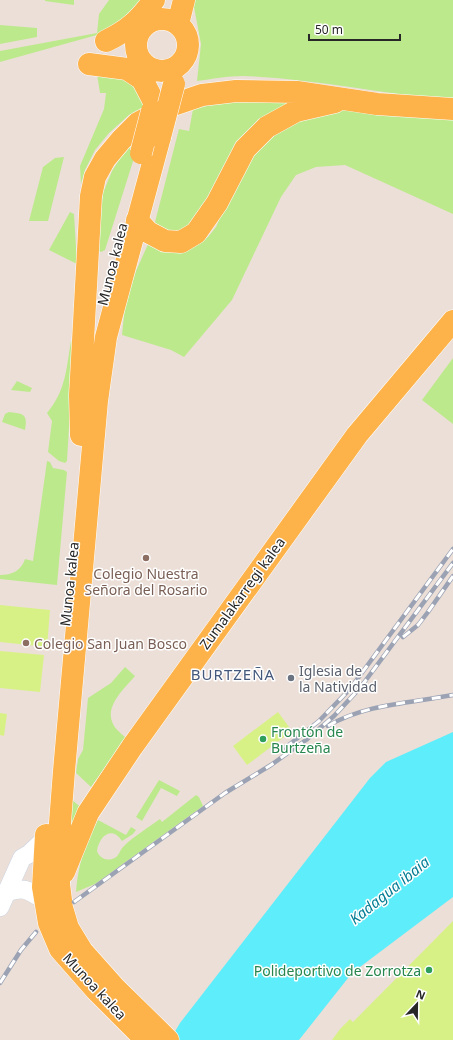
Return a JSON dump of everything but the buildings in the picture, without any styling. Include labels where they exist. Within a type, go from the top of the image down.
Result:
[{"type":"main road","points":[[164,11],[186,35],[188,48],[185,57],[170,74],[148,67],[139,58],[136,50],[136,41],[122,36],[140,18],[164,11],[184,0]]},
{"type":"main road","points":[[139,58],[89,64],[127,69],[142,79],[154,102]]},
{"type":"main road","name":"Munoa kalea","points":[[153,1036],[96,990],[60,949],[49,923],[42,887],[82,435],[104,282],[154,102],[170,74]]},
{"type":"main road","name":"Munoa kalea","points":[[153,1036],[130,1003],[82,951],[68,928],[62,908],[59,884],[60,823],[97,401],[106,337],[160,137],[170,74]]},
{"type":"main road","points":[[82,435],[80,395],[92,196],[95,177],[105,159],[138,123],[170,106],[202,95],[236,91],[297,92],[377,104],[453,109]]},
{"type":"main road","points":[[137,220],[148,232],[165,241],[182,242],[196,233],[217,203],[245,149],[267,127],[296,111],[348,99]]},
{"type":"main road","name":"Zumalakarregi kalea","points":[[59,884],[88,813],[132,747],[357,435],[453,321]]},
{"type":"street","points":[[4,900],[22,858],[29,854],[46,838]]},
{"type":"street","points":[[4,900],[18,889],[27,890],[44,900]]},
{"type":"green space","points":[[74,0],[74,5],[45,1]]},
{"type":"green space","points":[[109,0],[146,0],[122,28],[0,62],[0,51],[97,33],[99,14]]},
{"type":"green space","points":[[194,0],[453,0],[453,99],[400,94],[269,77],[237,76],[197,81],[201,44]]},
{"type":"green space","points":[[0,25],[37,28],[37,37],[0,44]]},
{"type":"green space","points":[[111,72],[138,88],[144,108],[129,115],[109,133],[95,150],[85,170],[81,184],[80,166],[104,109],[106,93],[100,93],[97,74]]},
{"type":"green space","points":[[297,101],[183,232],[162,230],[155,222],[179,129],[189,131],[193,109],[225,102]]},
{"type":"green space","points":[[328,109],[453,118],[453,214],[345,165],[316,167],[296,175],[281,197],[232,300],[184,357],[171,350],[122,335],[125,306],[136,271],[149,242],[197,244],[208,237],[216,227],[236,182],[249,158],[277,129]]},
{"type":"green space","points":[[141,136],[105,250],[101,252],[97,250],[103,193],[112,171],[126,149]]},
{"type":"green space","points":[[64,157],[48,221],[29,221],[43,167],[55,158]]},
{"type":"green space","points":[[70,212],[74,214],[77,264],[49,250]]},
{"type":"green space","points":[[71,341],[74,345],[67,461],[65,463],[59,461],[48,452],[52,421],[47,413],[62,388]]},
{"type":"green space","points":[[453,358],[453,424],[422,400]]},
{"type":"green space","points":[[17,381],[32,388],[30,392],[11,390]]},
{"type":"green space","points":[[9,412],[18,413],[25,417],[25,430],[2,422],[5,414]]},
{"type":"green space","points":[[47,461],[50,462],[53,468],[67,472],[57,585],[0,579],[0,575],[16,572],[21,567],[25,559],[33,561]]},
{"type":"green space","points":[[0,605],[50,610],[47,647],[0,642]]},
{"type":"green space","points":[[0,651],[44,655],[40,692],[0,688]]},
{"type":"green space","points":[[125,667],[135,676],[113,704],[111,717],[114,726],[126,738],[91,787],[76,773],[78,759],[83,750],[88,698],[111,683]]},
{"type":"green space","name":"Frontón de Burtzeña","points":[[278,712],[292,731],[247,765],[233,746]]},
{"type":"green space","points":[[0,713],[7,714],[4,736],[0,735]]},
{"type":"green space","points":[[159,780],[180,791],[177,796],[161,788],[142,821],[136,817]]},
{"type":"green space","points":[[196,795],[199,797],[203,806],[95,884],[76,892],[78,872],[83,855],[98,820],[126,835],[131,827],[136,830],[133,834],[122,841],[118,836],[110,833],[103,837],[97,851],[103,858],[112,859],[117,857],[122,848],[132,839],[160,819],[162,822]]},
{"type":"green space","points":[[70,798],[78,805],[81,805],[67,841]]},
{"type":"green space","name":"Polideportivo de Zorrotza","points":[[453,921],[453,1040],[332,1040],[350,1019],[353,1022]]},
{"type":"water","name":"Kadagua ibaia","points":[[453,732],[453,897],[352,973],[299,1040],[170,1040],[180,1023],[370,778],[386,762]]},
{"type":"railway","points":[[285,748],[319,721],[350,689],[453,549]]},
{"type":"railway","points":[[74,902],[225,793],[271,765],[306,740],[334,716],[360,688],[453,563]]},
{"type":"railway","points":[[403,637],[418,625],[453,576]]},
{"type":"railway","points":[[328,726],[357,713],[389,705],[453,695]]},
{"type":"railway","points":[[0,983],[21,950],[36,932]]},
{"type":"place","name":"Colegio Nuestra Señora del Rosario","points":[[146,558]]},
{"type":"place","name":"Colegio San Juan Bosco","points":[[26,643]]},
{"type":"place","name":"Iglesia de la Natividad","points":[[291,678]]},
{"type":"place","name":"Frontón de Burtzeña","points":[[263,739]]},
{"type":"place","name":"Polideportivo de Zorrotza","points":[[429,970]]},
{"type":"district","name":"BURTZEÑA","points":[[233,674]]}]
